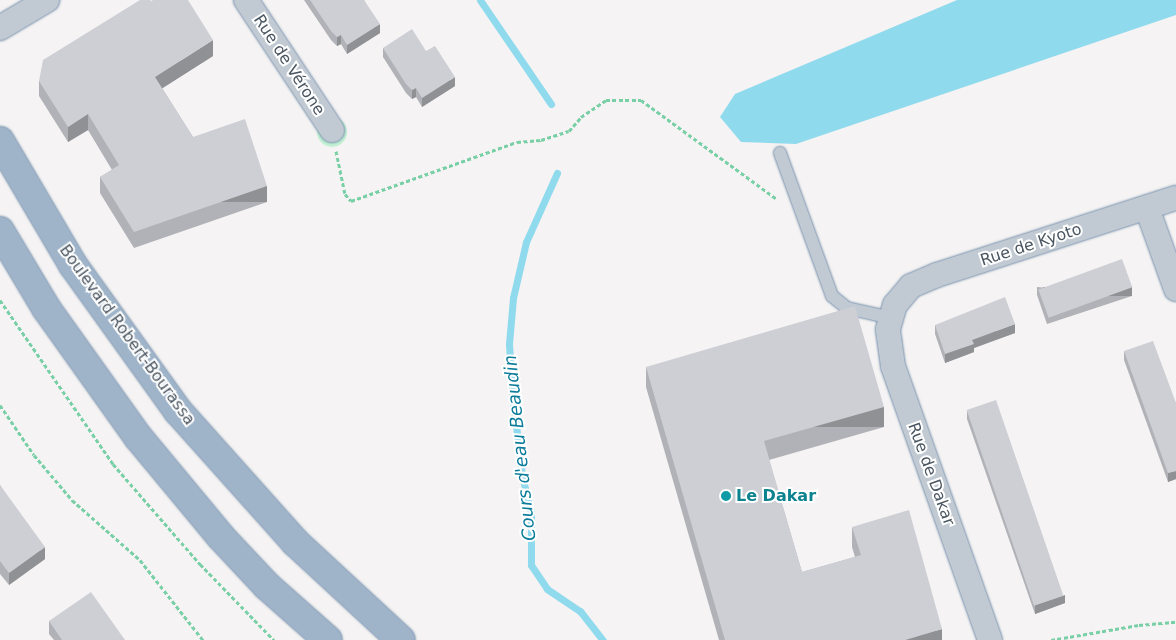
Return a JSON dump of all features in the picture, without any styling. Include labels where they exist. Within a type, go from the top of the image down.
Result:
[{"type":"highway","name":"Boulevard Robert-Bourassa","points":[[0,141],[73,265],[178,411],[295,542],[401,640]]},
{"type":"highway","points":[[0,231],[46,308],[138,437],[221,538],[268,586],[328,640]]},
{"type":"street","points":[[0,28],[47,0]]},
{"type":"street","name":"Rue de Vérone","points":[[246,0],[332,130]]},
{"type":"street","name":"Rue de Kyoto","points":[[893,312],[911,286],[937,275],[1176,198]]},
{"type":"street","points":[[1148,208],[1176,289]]},
{"type":"street","name":"Rue de Dakar","points":[[893,312],[888,329],[892,366],[990,640]]},
{"type":"lane","points":[[780,153],[832,296],[847,308],[893,312]]},
{"type":"path","points":[[332,130],[345,194],[351,201],[517,142],[541,140],[569,131],[581,118],[606,100],[641,100],[804,219]]},
{"type":"path","points":[[0,300],[113,464],[200,564],[274,640]]},
{"type":"path","points":[[0,405],[34,455],[72,500],[140,560],[203,640]]},
{"type":"path","points":[[1050,640],[1139,625],[1176,622]]},
{"type":"green space","points":[[332,117],[343,121],[347,132],[343,143],[332,147],[321,143],[317,132],[321,121]]},
{"type":"water","points":[[957,0],[1176,0],[1176,15],[796,144],[741,142],[720,117],[735,94]]},
{"type":"building","points":[[140,0],[188,0],[213,40],[155,77],[193,137],[245,119],[267,186],[134,232],[100,177],[119,165],[88,114],[68,127],[39,81],[43,60]]},
{"type":"building","points":[[310,0],[364,0],[380,24],[347,45],[341,35],[337,37],[331,31]]},
{"type":"building","points":[[412,29],[426,51],[435,46],[455,77],[422,98],[416,88],[412,90],[406,84],[383,48]]},
{"type":"building","points":[[1122,259],[1132,287],[1049,318],[1038,289]]},
{"type":"building","points":[[1005,297],[1015,324],[972,340],[974,344],[945,354],[935,325]]},
{"type":"building","name":"Le Dakar","points":[[855,306],[884,407],[764,441],[802,572],[861,555],[852,527],[909,510],[942,629],[905,640],[725,640],[646,367]]},
{"type":"building","points":[[1153,341],[1176,403],[1176,471],[1168,473],[1124,351]]},
{"type":"building","points":[[996,400],[1063,596],[1034,606],[967,410]]},
{"type":"building","points":[[0,485],[45,547],[9,573],[0,561]]},
{"type":"building","points":[[91,592],[125,640],[62,640],[49,621]]},
{"type":"waterway","name":"Cours d'eau Beaudin","points":[[480,0],[551,104]]},
{"type":"waterway","name":"Cours d'eau Beaudin","points":[[557,173],[526,242],[513,298],[509,344],[512,391],[522,476],[531,512],[531,565],[547,589],[580,611],[603,640]]},
{"type":"place","name":"Le Dakar","points":[[726,496]]}]
